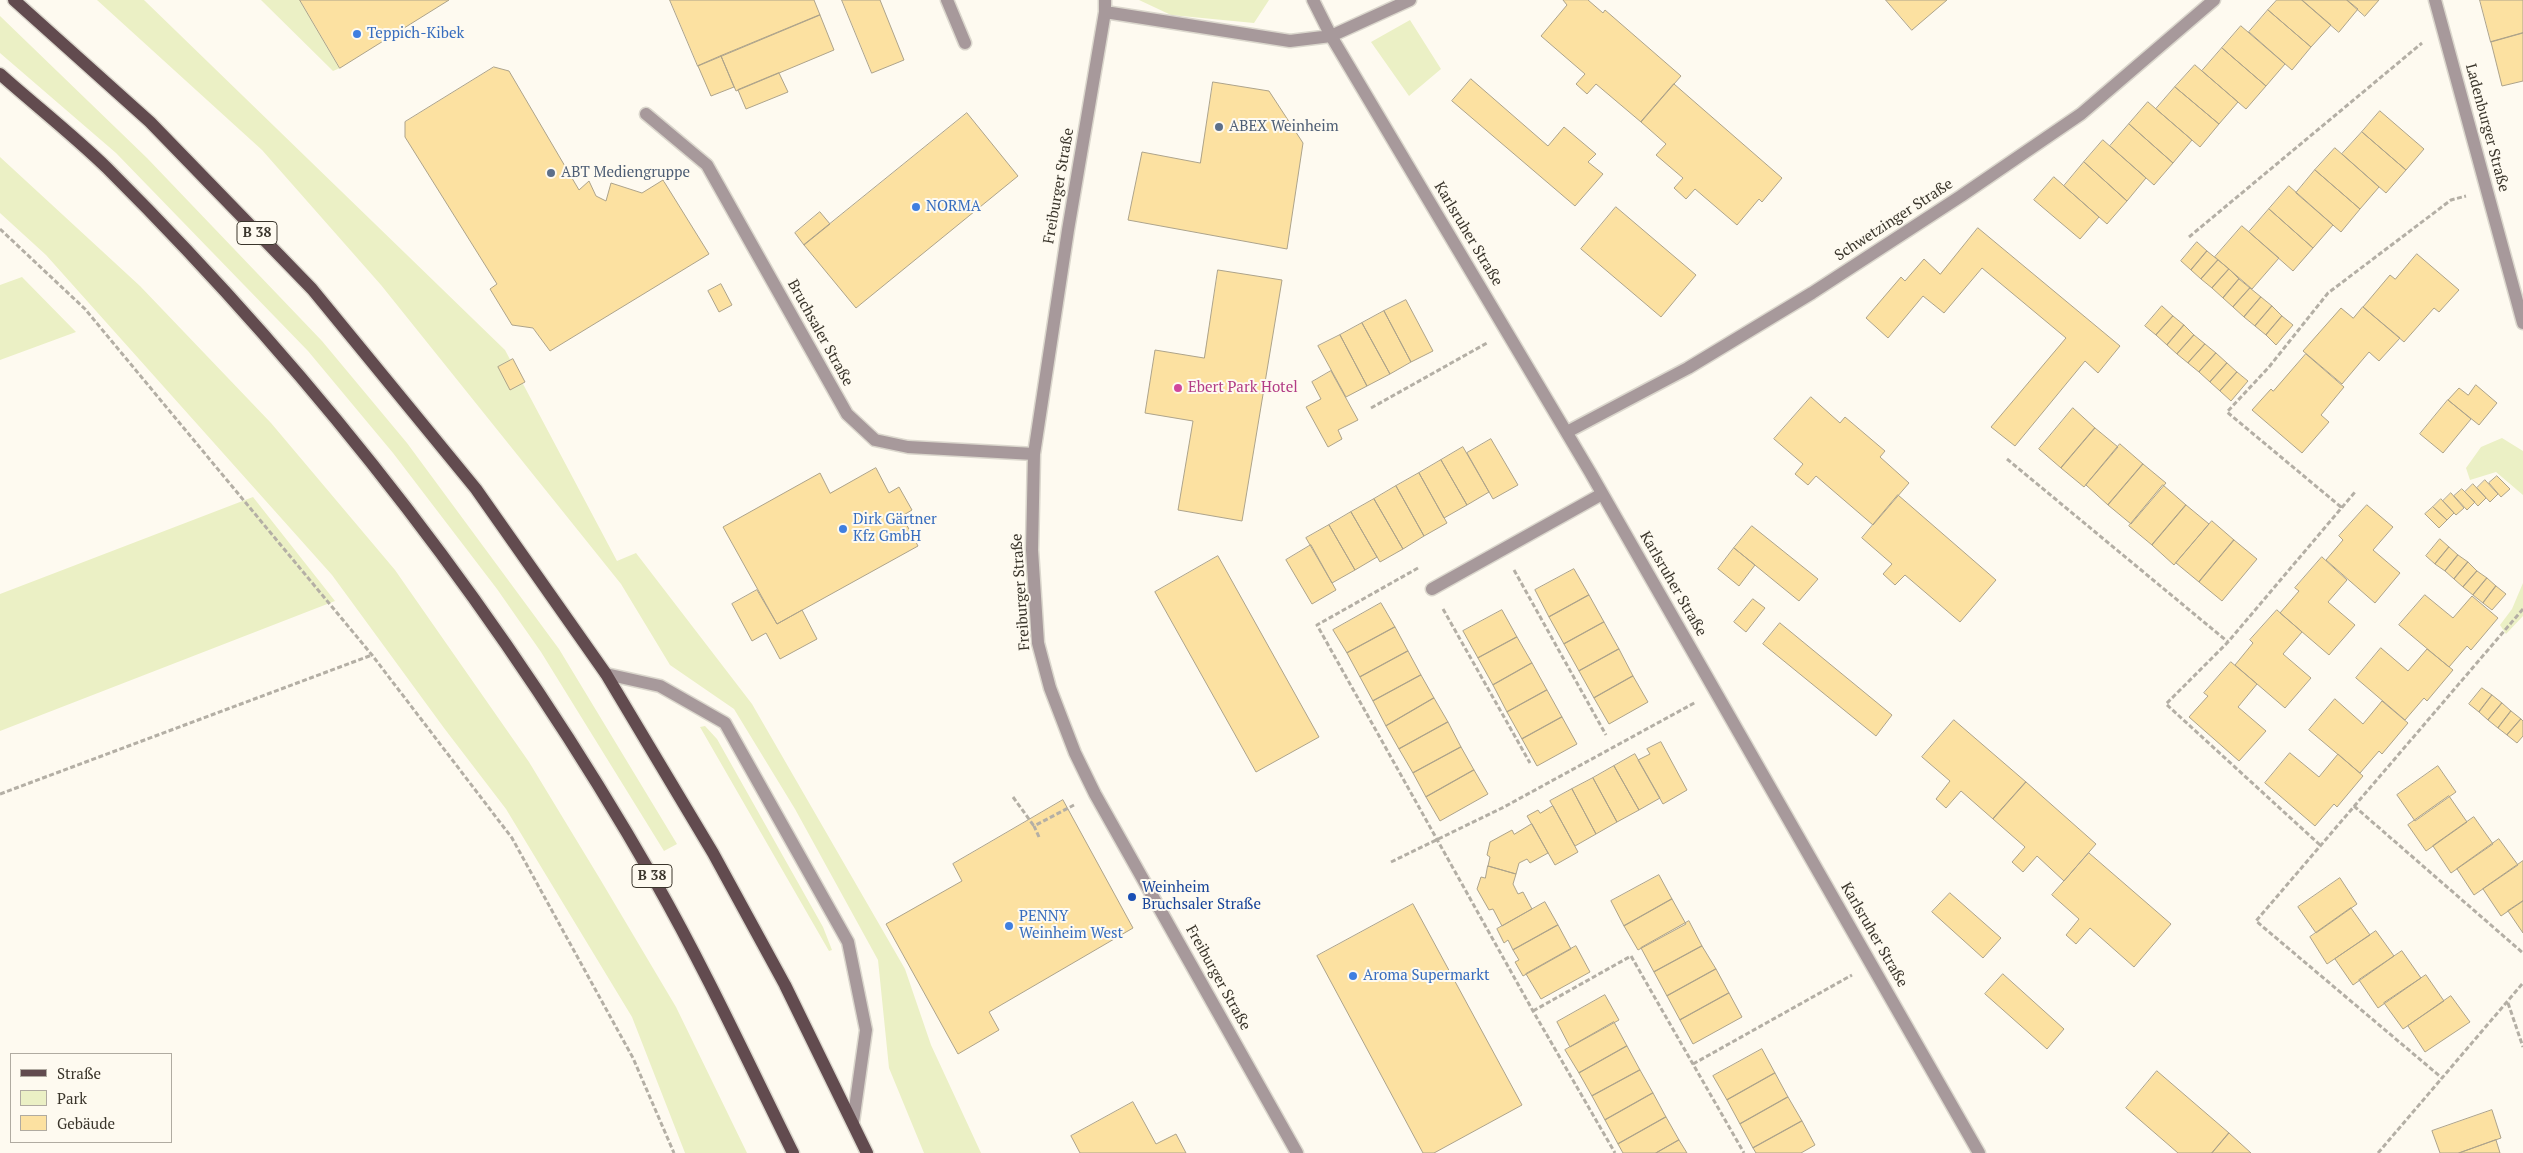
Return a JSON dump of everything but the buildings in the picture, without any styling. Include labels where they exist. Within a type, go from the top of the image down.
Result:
[{"type":"main road","name":"B 38","points":[[14,0],[150,122],[312,289],[476,489],[606,674],[713,853],[785,985],[867,1153]]},
{"type":"main road","name":"B 38","points":[[0,74],[105,166],[255,322],[342,426],[485,614],[550,709],[655,882],[793,1153]]},
{"type":"street","points":[[947,0],[965,43]]},
{"type":"street","name":"Karlsruher Straße","points":[[1313,0],[1331,36],[1567,432],[1717,691],[1979,1153]]},
{"type":"street","points":[[1105,6],[1290,41],[1331,36],[1410,0]]},
{"type":"street","name":"Schwetzinger Straße","points":[[1567,432],[1636,397],[1727,344],[1812,292],[1960,196],[2080,114],[2214,0]]},
{"type":"street","name":"Ladenburger Straße","points":[[2435,0],[2523,323]]},
{"type":"street","name":"Freiburger Straße","points":[[1105,6],[1034,454],[1032,550],[1038,643],[1050,688],[1075,753],[1095,794],[1298,1153]]},
{"type":"street","name":"Bruchsaler Straße","points":[[646,114],[706,165],[847,414],[875,440],[908,447],[1034,454]]},
{"type":"street","points":[[1432,589],[1602,494]]},
{"type":"street","points":[[606,674],[660,686],[725,723],[848,942],[866,1030],[853,1122]]},
{"type":"path","points":[[2189,237],[2442,27]]},
{"type":"path","points":[[2341,507],[2227,412],[2268,367],[2328,293],[2451,200],[2487,190]]},
{"type":"path","points":[[0,229],[85,310],[372,655],[512,838],[633,1058],[674,1153]]},
{"type":"path","points":[[1370,408],[1507,331]]},
{"type":"path","points":[[2007,459],[2228,642]]},
{"type":"path","points":[[2320,844],[2166,704],[2228,642],[2355,492]]},
{"type":"path","points":[[1503,549],[1606,735]]},
{"type":"path","points":[[1426,564],[1318,625],[1533,1011],[1615,1153]]},
{"type":"path","points":[[1432,589],[1530,763]]},
{"type":"path","points":[[2442,1078],[2256,922],[2320,844],[2523,609]]},
{"type":"path","points":[[0,794],[372,655]]},
{"type":"path","points":[[1391,862],[1436,838],[1504,807],[1717,691]]},
{"type":"path","points":[[1034,826],[1095,794]]},
{"type":"path","points":[[1013,797],[1034,826],[1039,837]]},
{"type":"path","points":[[2354,806],[2523,954]]},
{"type":"path","points":[[1533,1011],[1631,956],[1744,1153]]},
{"type":"path","points":[[1693,1064],[1872,964]]},
{"type":"path","points":[[2378,1153],[2523,983]]},
{"type":"path","points":[[2508,1002],[2523,1047]]},
{"type":"green space","points":[[97,0],[144,0],[505,350],[617,561],[636,553],[752,704],[905,969],[931,1045],[981,1153],[924,1153],[889,1068],[878,960],[795,809],[734,709],[670,665],[621,584],[381,285],[262,150]]},
{"type":"green space","points":[[261,0],[300,0],[340,68],[333,71]]},
{"type":"green space","points":[[1139,0],[1269,0],[1254,23],[1171,15]]},
{"type":"green space","points":[[0,16],[147,158],[322,341],[407,443],[559,649],[677,844],[664,851],[541,652],[497,589],[393,453],[308,351],[116,153],[0,53]]},
{"type":"green space","points":[[1410,20],[1441,69],[1409,96],[1371,42]]},
{"type":"green space","points":[[0,157],[140,286],[271,423],[395,570],[529,762],[600,879],[676,1007],[747,1153],[685,1153],[632,1017],[506,809],[332,575],[46,255],[0,213]]},
{"type":"green space","points":[[22,277],[76,332],[0,360],[0,285]]},
{"type":"green space","points":[[2502,438],[2523,451],[2523,495],[2496,472],[2470,480],[2466,468],[2481,447]]},
{"type":"green space","points":[[253,497],[335,601],[0,731],[0,594]]},
{"type":"green space","points":[[2523,583],[2523,616],[2506,634],[2500,625],[2512,609]]},
{"type":"green space","points":[[705,726],[717,739],[823,927],[832,950],[829,951],[700,727]]},
{"type":"place","name":"Teppich-Kibek","points":[[357,34]]},
{"type":"place","name":"ABEX Weinheim","points":[[1219,127]]},
{"type":"place","name":"ABT Mediengruppe","points":[[551,173]]},
{"type":"place","name":"NORMA","points":[[916,207]]},
{"type":"place","name":"Ebert Park Hotel","points":[[1178,388]]},
{"type":"place","name":"Dirk Gärtner Kfz GmbH","points":[[843,529]]},
{"type":"place","name":"Weinheim Bruchsaler Straße","points":[[1132,897]]},
{"type":"place","name":"PENNY Weinheim West","points":[[1009,926]]},
{"type":"place","name":"Aroma Supermarkt","points":[[1353,976]]}]
